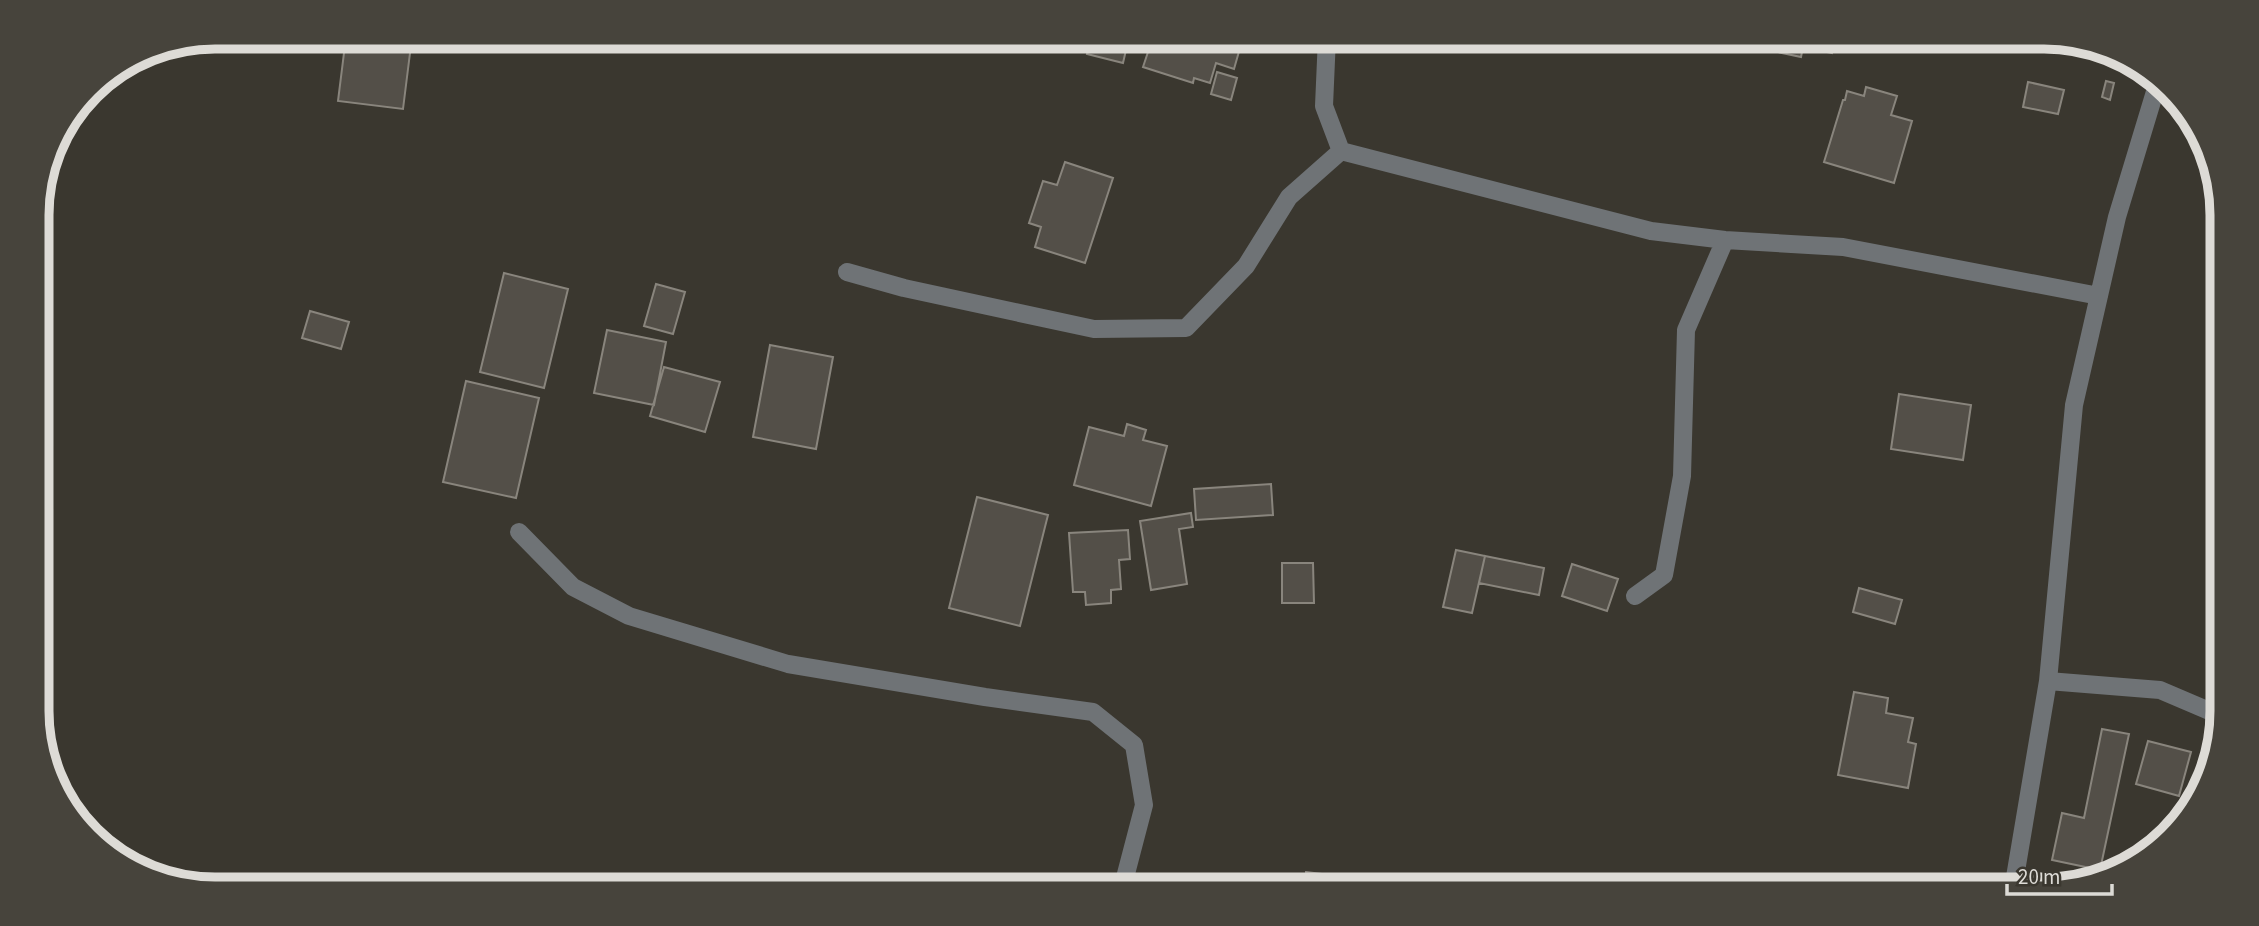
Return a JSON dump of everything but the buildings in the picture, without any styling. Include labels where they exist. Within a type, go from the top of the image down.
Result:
[{"type":"street","points":[[1326,49],[1324,106],[1341,151]]},
{"type":"street","points":[[2015,877],[2048,681],[2074,405],[2117,217],[2155,92]]},
{"type":"street","points":[[1341,151],[1651,230],[1725,240],[1843,247],[2099,296]]},
{"type":"street","points":[[846,272],[904,288],[1094,329],[1186,328],[1247,266],[1289,197],[1341,151]]},
{"type":"street","points":[[1635,596],[1664,575],[1682,476],[1686,330],[1725,240]]},
{"type":"street","points":[[519,532],[573,587],[642,620],[788,664],[1093,712],[1134,744],[1144,805],[1125,877]]},
{"type":"street","points":[[2048,681],[2160,690],[2210,711]]}]
